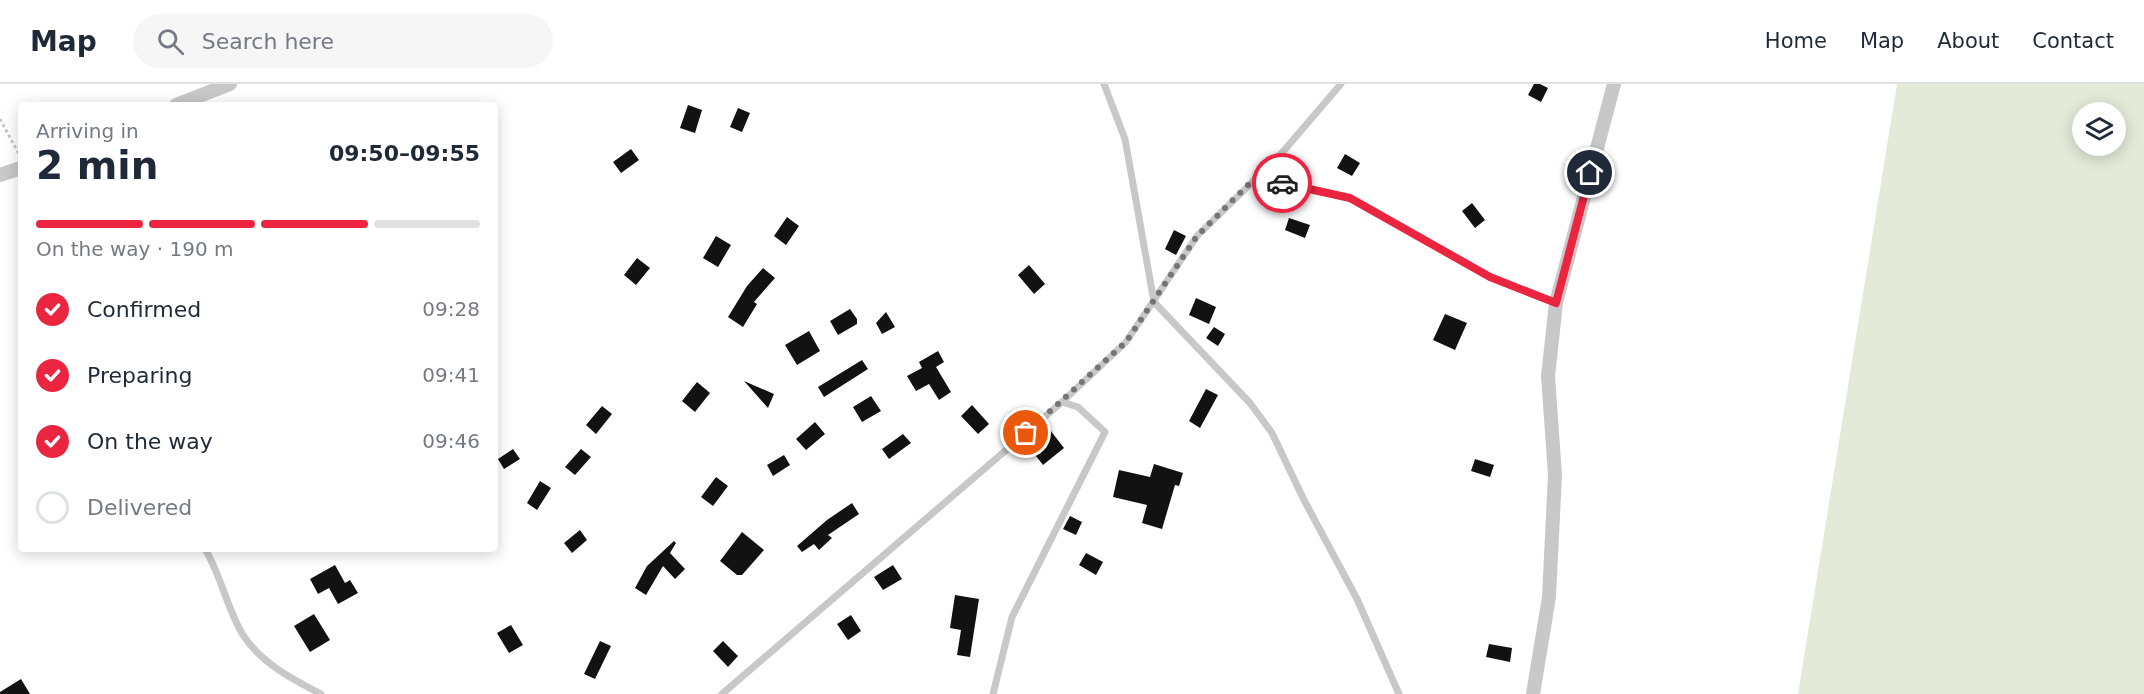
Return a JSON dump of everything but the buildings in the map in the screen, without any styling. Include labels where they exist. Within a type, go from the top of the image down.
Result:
[{"type":"street","points":[[184,102],[230,84]]},
{"type":"street","points":[[1533,694],[1549,597],[1555,475],[1548,376],[1556,303],[1614,84]]},
{"type":"street","points":[[0,175],[18,169]]},
{"type":"lane","points":[[1104,84],[1125,139],[1154,302],[1250,403],[1272,433],[1304,500],[1357,599],[1399,694]]},
{"type":"lane","points":[[722,694],[1062,402],[1126,342],[1197,236],[1281,154],[1341,84]]},
{"type":"lane","points":[[1256,177],[1350,198],[1490,277],[1556,303]]},
{"type":"lane","points":[[993,694],[1012,617],[1105,432],[1077,407],[1062,402]]},
{"type":"lane","points":[[207,552],[243,634],[265,661],[321,694]]},
{"type":"path","points":[[0,119],[18,152]]},
{"type":"green space","points":[[1897,84],[2144,84],[2144,694],[1798,694]]},
{"type":"way so far","points":[[1026,433],[1126,342],[1197,236],[1256,177],[1282,183]]},
{"type":"route","points":[[1282,183],[1350,198],[1490,277],[1556,303],[1590,173]]}]
